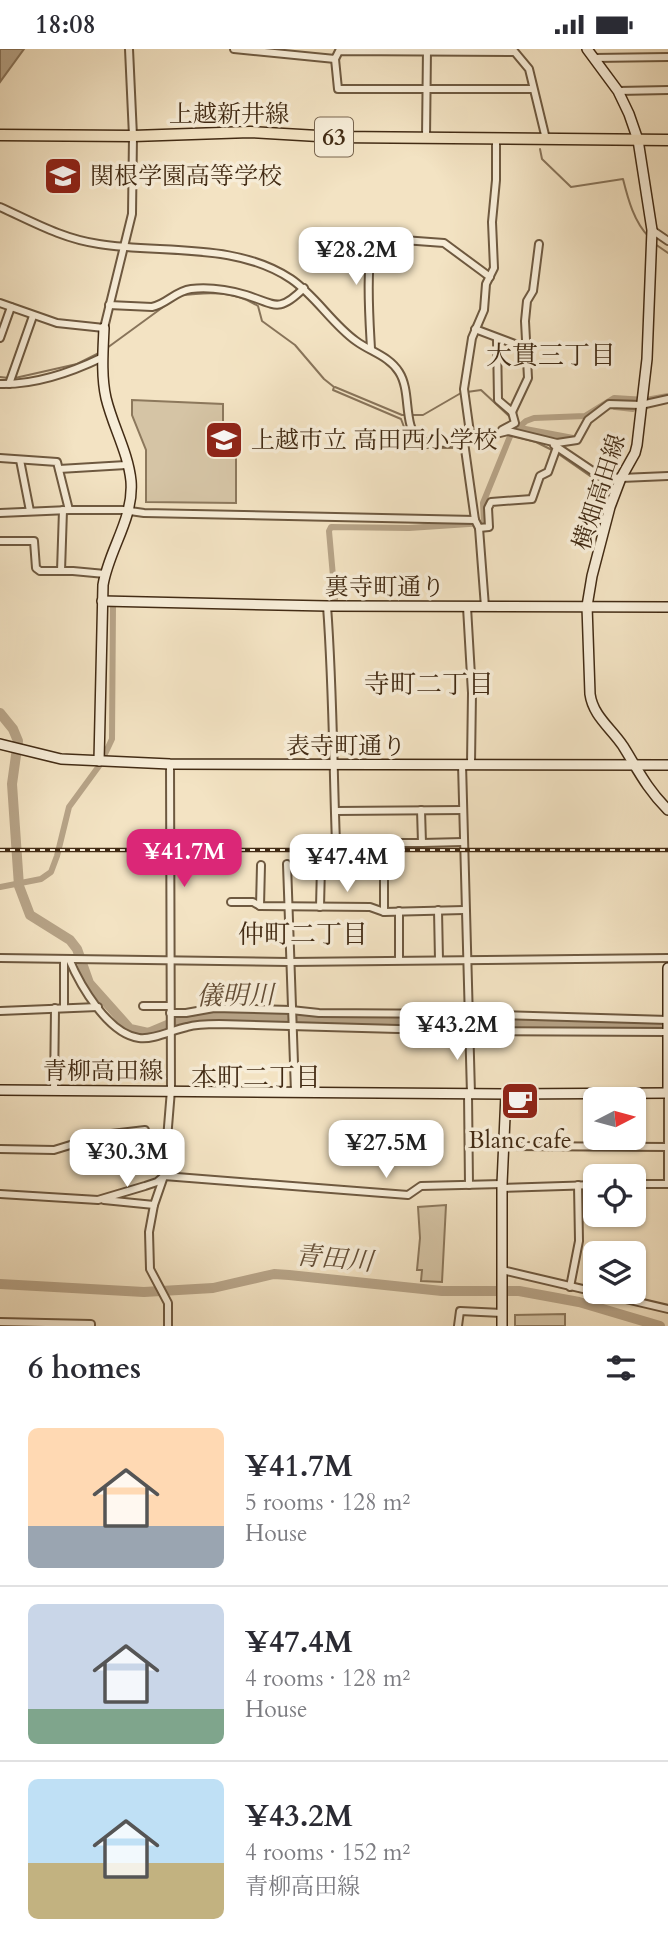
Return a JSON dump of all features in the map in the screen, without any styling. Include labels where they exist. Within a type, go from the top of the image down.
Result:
[{"type":"main road","name":"上越新井線","points":[[0,135],[133,136],[250,132],[335,137],[668,140]]},
{"type":"street","points":[[99,761],[102,601],[105,574],[128,512],[131,480],[126,451],[107,400],[103,357],[104,328],[132,214],[133,136],[129,49]]},
{"type":"street","points":[[234,49],[335,59]]},
{"type":"street","points":[[426,138],[427,50]]},
{"type":"street","points":[[532,89],[338,89],[335,59],[339,51],[513,50],[528,69],[546,139]]},
{"type":"street","points":[[589,53],[668,57]]},
{"type":"street","name":"横畑高田線","points":[[589,53],[618,91],[638,140],[652,230],[647,359],[635,453],[621,478],[610,507],[587,606],[592,705],[624,747],[654,797],[668,810]]},
{"type":"street","points":[[618,91],[668,90]]},
{"type":"street","points":[[485,607],[479,528],[474,520],[464,389],[475,329],[484,310],[486,284],[495,258],[492,222],[496,139]]},
{"type":"street","points":[[0,207],[66,237],[100,245],[183,249],[243,260],[278,271],[304,288],[356,341],[388,360],[401,374],[407,392],[411,427],[416,438],[425,443],[468,441],[508,431],[553,445],[600,476],[668,476]]},
{"type":"street","points":[[652,230],[668,241]]},
{"type":"street","points":[[371,349],[369,262],[371,245],[376,239],[444,243],[490,277]]},
{"type":"street","points":[[512,412],[528,379],[525,321],[527,301],[533,291],[539,244]]},
{"type":"street","points":[[109,305],[158,306],[180,292],[206,288],[236,292],[275,305],[289,301],[304,288]]},
{"type":"street","points":[[0,303],[57,323],[104,328]]},
{"type":"street","points":[[0,338],[11,307]]},
{"type":"street","points":[[9,384],[33,316]]},
{"type":"street","points":[[475,329],[528,349]]},
{"type":"street","points":[[497,339],[498,400],[512,412],[520,434]]},
{"type":"street","points":[[0,384],[31,382],[65,373],[103,357]]},
{"type":"street","points":[[553,445],[577,440],[588,420],[609,404],[641,405],[668,399]]},
{"type":"street","points":[[497,433],[515,423]]},
{"type":"street","points":[[479,528],[489,527],[488,508],[491,502],[532,499],[540,476],[548,472],[553,445]]},
{"type":"street","points":[[0,458],[57,462],[66,510],[61,571]]},
{"type":"street","points":[[20,460],[30,512]]},
{"type":"street","points":[[59,469],[127,465]]},
{"type":"street","points":[[0,513],[66,510],[474,520]]},
{"type":"street","points":[[0,541],[34,541],[36,568],[40,571],[105,574]]},
{"type":"street","name":"裏寺町通り","points":[[102,601],[327,606],[668,607]]},
{"type":"street","points":[[327,606],[334,722],[336,843],[463,842]]},
{"type":"street","points":[[467,607],[472,693],[463,842],[470,1031],[469,1185]]},
{"type":"street","name":"表寺町通り","points":[[4,743],[24,751],[61,759],[170,764],[668,765]]},
{"type":"street","points":[[168,1326],[168,1303],[150,1269],[149,1232],[154,1205],[164,1176],[171,1090],[170,764]]},
{"type":"street","points":[[421,810],[422,843]]},
{"type":"street","points":[[335,811],[463,810]]},
{"type":"street","points":[[260,906],[261,865]]},
{"type":"street","points":[[287,865],[295,1092]]},
{"type":"street","points":[[320,907],[321,866]]},
{"type":"street","points":[[384,868],[384,912]]},
{"type":"street","points":[[231,902],[287,907],[370,907],[384,912],[464,909]]},
{"type":"street","points":[[438,910],[439,960]]},
{"type":"street","points":[[399,911],[399,960]]},
{"type":"street","points":[[0,958],[289,963],[668,958]]},
{"type":"street","points":[[67,959],[80,985],[97,1007],[123,1033],[141,1038],[188,1026],[219,1024],[470,1031],[668,1032]]},
{"type":"street","points":[[64,1007],[67,959]]},
{"type":"street","points":[[646,1184],[668,1184],[668,968]]},
{"type":"street","points":[[143,1006],[186,1013],[214,1008],[319,1013],[667,1020]]},
{"type":"street","points":[[0,1011],[97,1007]]},
{"type":"street","points":[[54,1091],[55,1008]]},
{"type":"street","name":"青柳高田線","points":[[0,1090],[668,1093]]},
{"type":"street","points":[[502,1326],[502,1186],[506,1094]]},
{"type":"street","points":[[0,1149],[54,1150],[103,1135],[145,1130]]},
{"type":"street","points":[[503,1146],[668,1147]]},
{"type":"street","points":[[98,1200],[157,1182],[164,1176],[408,1195],[421,1186],[583,1185]]},
{"type":"street","points":[[570,1287],[579,1241],[578,1185]]},
{"type":"street","points":[[0,1194],[154,1205]]},
{"type":"street","points":[[502,1270],[668,1308]]},
{"type":"street","points":[[458,1326],[460,1311],[502,1310]]},
{"type":"street","points":[[0,1322],[91,1326]]},
{"type":"shaded area","points":[[0,49],[24,49],[0,82]]},
{"type":"shaded area","points":[[132,400],[223,404],[223,446],[236,446],[236,503],[146,502],[146,450],[132,415]]},
{"type":"shaded area","points":[[446,1205],[442,1282],[421,1281],[422,1270],[417,1270],[420,1238],[418,1207]]},
{"type":"shaded area","points":[[565,1314],[565,1326],[515,1326],[515,1315]]},
{"type":"waterway","points":[[540,149],[542,159],[571,187],[623,179],[629,202],[649,237]]},
{"type":"waterway","points":[[655,244],[668,253]]},
{"type":"waterway","points":[[178,296],[209,293],[229,295],[258,306],[262,321],[295,345],[334,387],[333,390],[401,419],[412,448],[461,448],[487,439]]},
{"type":"waterway","points":[[107,348],[170,302]]},
{"type":"waterway","points":[[15,378],[77,364],[99,353]]},
{"type":"waterway","points":[[0,377],[9,378]]},
{"type":"waterway","points":[[335,387],[402,415],[423,415],[461,393]]},
{"type":"waterway","points":[[467,392],[481,390],[509,416]]},
{"type":"waterway","points":[[335,599],[329,531],[331,527],[409,528],[484,523],[483,503],[511,434],[526,421],[534,418],[585,416],[614,398],[646,400],[668,396]]},
{"type":"waterway","points":[[615,407],[633,409]]},
{"type":"waterway","points":[[520,428],[573,438]]},
{"type":"waterway","points":[[510,435],[536,442],[552,450]]},
{"type":"waterway","points":[[557,453],[593,478],[613,480]]},
{"type":"waterway","points":[[104,756],[112,739],[113,605]]},
{"type":"waterway","name":"儀明川","points":[[0,713],[13,729],[18,741],[12,784],[19,886],[30,915],[70,940],[77,949],[89,983],[130,1029],[148,1033],[184,1018],[221,1016],[322,1021],[668,1025]]},
{"type":"waterway","points":[[0,887],[41,879],[51,872],[69,807],[99,766]]},
{"type":"waterway","name":"青田川","points":[[0,1284],[144,1292],[213,1288],[274,1274],[442,1291],[519,1291],[579,1302],[660,1326]]},
{"type":"railway","points":[[0,850],[668,850]]},
{"type":"place","name":"関根学園高等学校","points":[[63,176]]},
{"type":"place","name":"上越市立 高田西小学校","points":[[224,440]]},
{"type":"place","name":"Blanc cafe","points":[[520,1101]]},
{"type":"district","name":"大貫三丁目","points":[[551,355]]},
{"type":"district","name":"寺町二丁目","points":[[429,684]]},
{"type":"district","name":"仲町二丁目","points":[[303,934]]},
{"type":"district","name":"本町二丁目","points":[[256,1077]]}]
